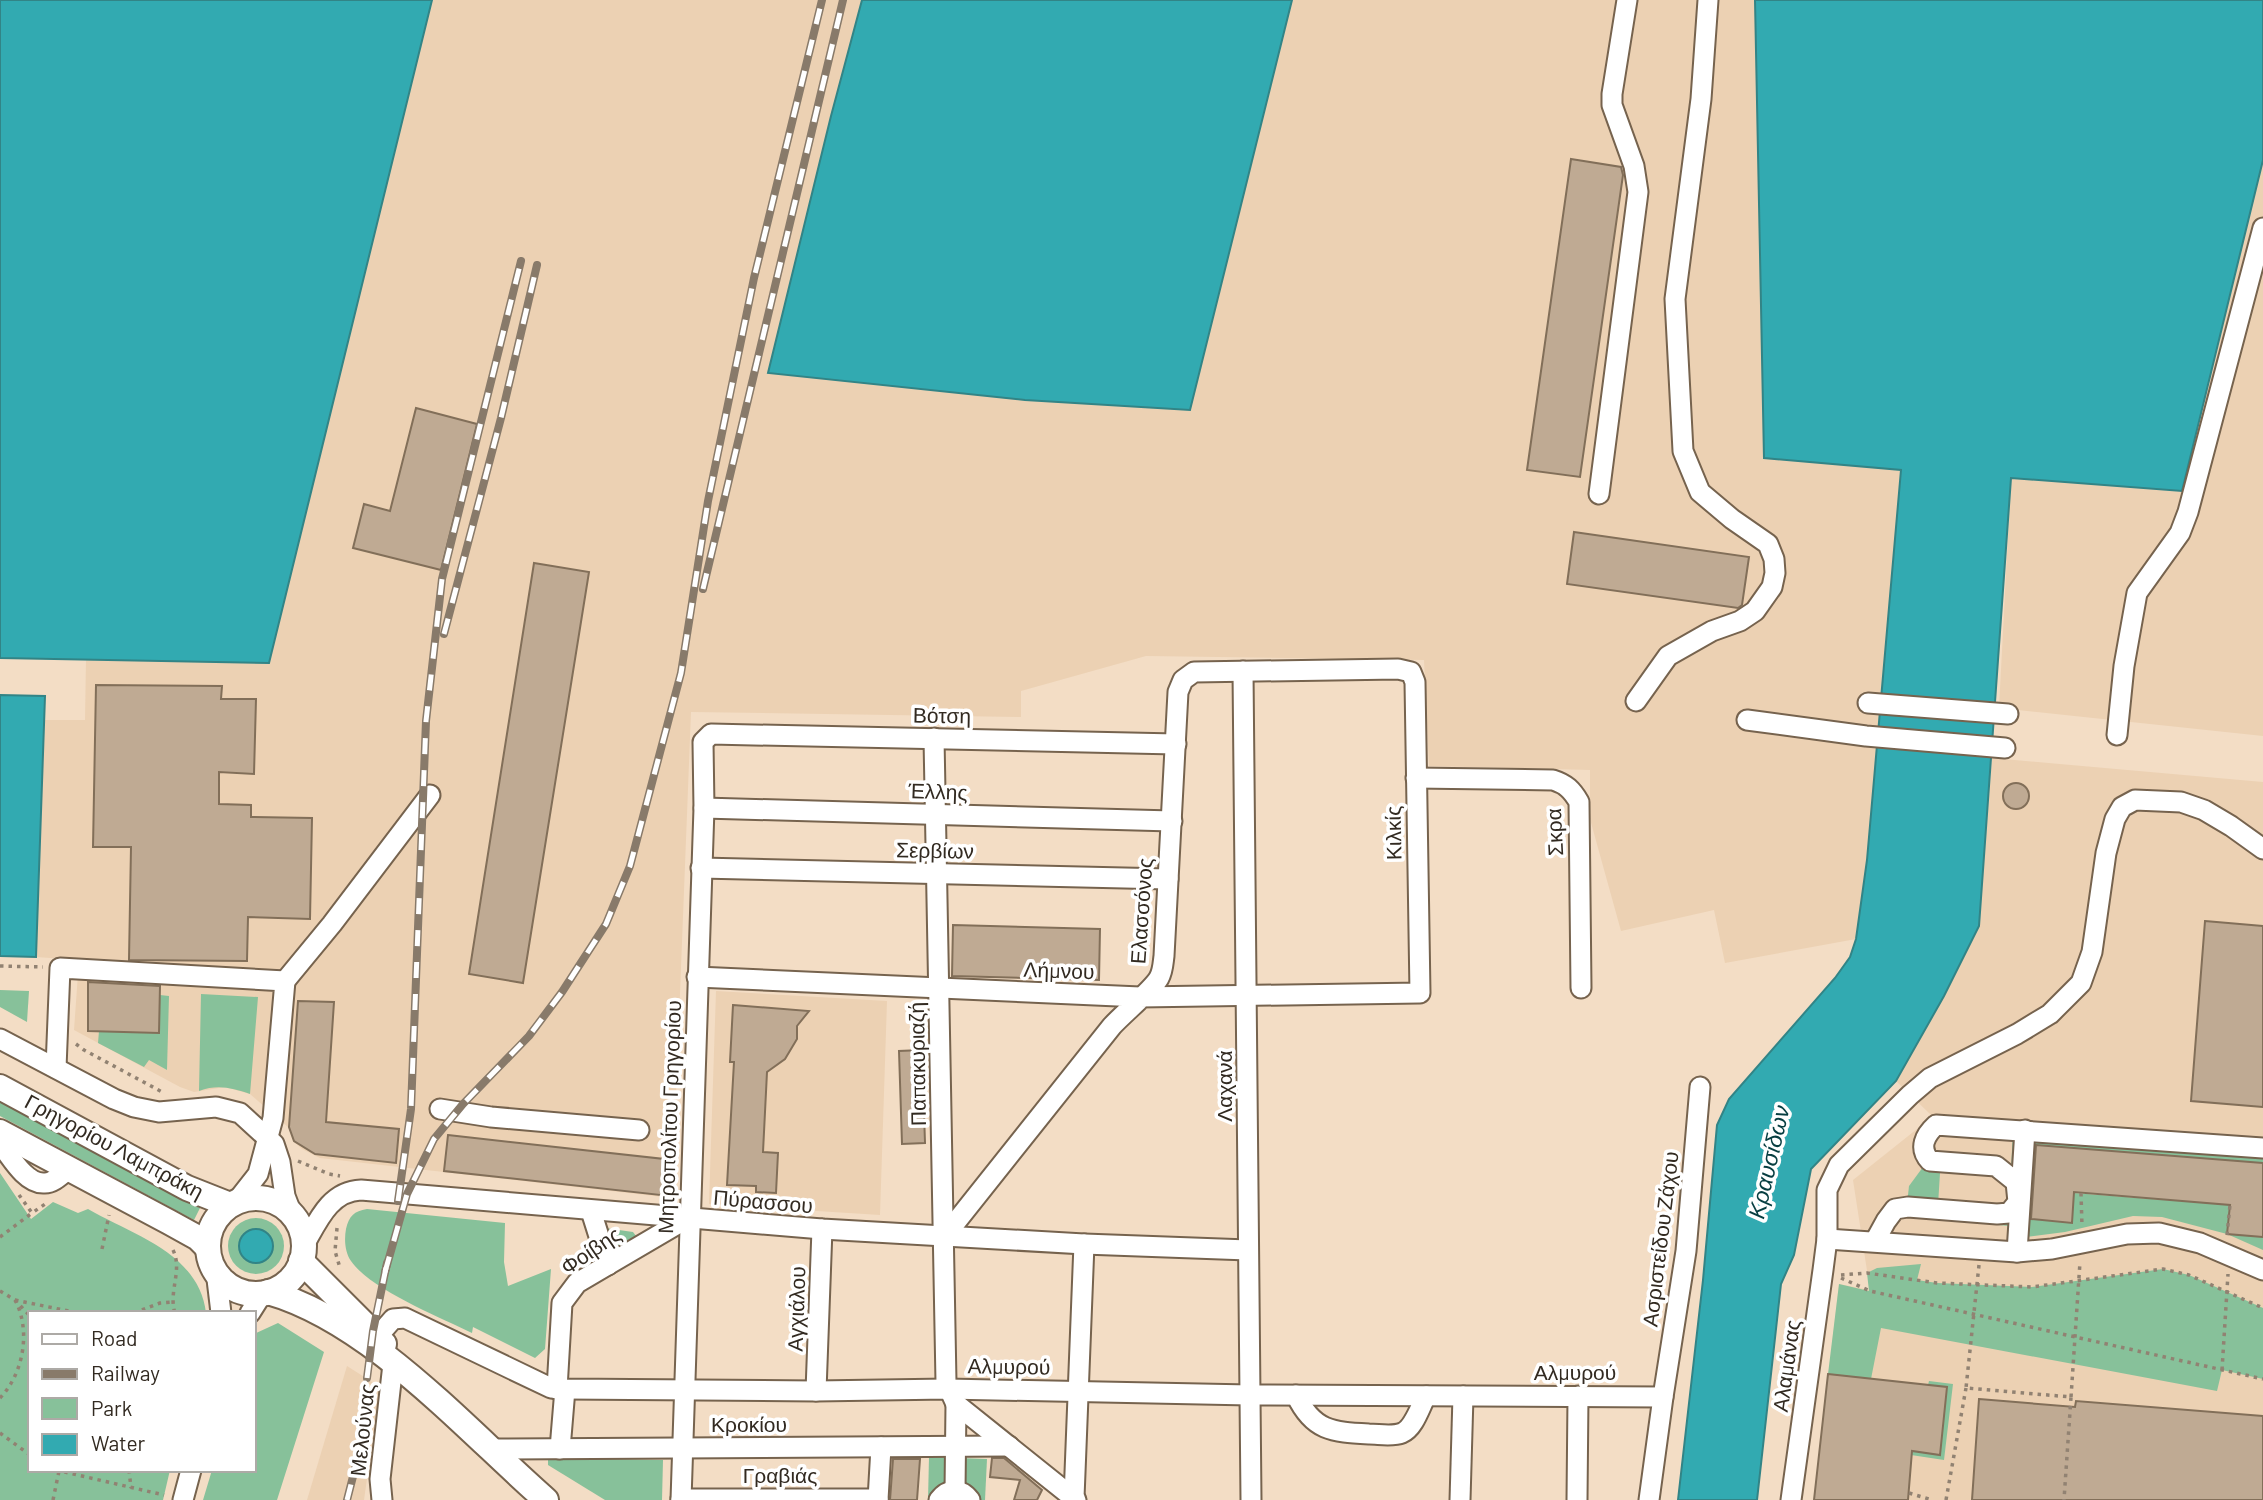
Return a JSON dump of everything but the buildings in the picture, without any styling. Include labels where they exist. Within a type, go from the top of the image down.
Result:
[{"type":"main road","name":"Γρηγορίου Λαμπράκη","points":[[0,1087],[187,1188],[233,1204]]},
{"type":"main road","name":"Γρηγορίου Λαμπράκη","points":[[0,1132],[192,1235],[212,1260]]},
{"type":"main road","points":[[260,1300],[289,1280],[302,1254],[302,1233],[293,1217],[280,1205],[251,1198],[233,1204],[214,1223],[212,1260],[226,1282],[260,1300],[298,1303],[319,1313],[393,1364],[546,1500]]},
{"type":"main road","points":[[302,1254],[322,1284],[378,1336],[389,1352],[393,1364]]},
{"type":"street","points":[[1599,494],[1638,192],[1634,166],[1612,105],[1627,0]]},
{"type":"street","points":[[1636,701],[1668,656],[1755,611],[1767,597],[1775,573],[1774,559],[1768,544],[1700,492],[1683,451],[1675,299],[1701,99],[1708,0]]},
{"type":"street","points":[[2118,735],[2124,666],[2137,593],[2180,533],[2188,512],[2263,228]]},
{"type":"street","name":"Κιλκίς","points":[[1243,671],[1405,669],[1411,672],[1415,682],[1420,993]]},
{"type":"street","name":"Ελασσόνος","points":[[944,1237],[1112,1026],[1158,980],[1162,972],[1178,692],[1183,680],[1194,672],[1243,671]]},
{"type":"street","name":"Λαχανά","points":[[1243,671],[1251,1500]]},
{"type":"street","points":[[1868,703],[2008,714]]},
{"type":"street","points":[[1747,720],[1866,736],[2005,748]]},
{"type":"street","name":"Βότση","points":[[707,736],[718,734],[1176,744]]},
{"type":"street","name":"Μητροπολίτου Γρηγορίου","points":[[681,1499],[688,1218],[704,808],[703,742],[707,736]]},
{"type":"street","name":"Παπακυριαζή","points":[[934,738],[944,1237],[955,1497]]},
{"type":"street","name":"Σκρα","points":[[1416,778],[1553,780],[1564,784],[1573,792],[1579,802],[1581,988]]},
{"type":"street","points":[[233,1204],[258,1174],[274,1110],[285,981],[430,795]]},
{"type":"street","name":"Αλαμάνας","points":[[1791,1500],[1827,1238],[1827,1191],[1833,1174],[1874,1130],[1930,1078],[2017,1034],[2050,1014],[2081,983],[2092,952],[2106,853],[2115,819],[2122,807],[2135,800],[2181,803],[2204,810],[2231,825],[2263,849]]},
{"type":"street","name":"Έλλης","points":[[704,808],[1172,821]]},
{"type":"street","name":"Σερβίων","points":[[701,868],[1168,879]]},
{"type":"street","points":[[56,1069],[60,968],[285,981]]},
{"type":"street","name":"Λήμνου","points":[[697,977],[1140,997],[1420,993]]},
{"type":"street","points":[[0,1039],[114,1099],[142,1110],[166,1112],[216,1107],[243,1115],[266,1136],[276,1150],[285,1196],[293,1217]]},
{"type":"street","name":"Ασριστείδου Ζάχου","points":[[1649,1500],[1686,1251],[1700,1087]]},
{"type":"street","points":[[440,1109],[491,1117],[639,1130]]},
{"type":"street","points":[[1875,1241],[1885,1221],[1895,1209],[1908,1207],[1997,1214],[2009,1213],[2018,1202],[2016,1182],[1996,1166],[1930,1161],[1923,1150],[1924,1140],[1936,1125],[2263,1147]]},
{"type":"street","points":[[2017,1252],[2025,1130]]},
{"type":"street","points":[[0,1143],[25,1173],[41,1184],[53,1181],[69,1169]]},
{"type":"street","name":"Πύρασσου","points":[[302,1254],[318,1220],[331,1203],[346,1193],[356,1191],[822,1229],[1248,1250]]},
{"type":"street","points":[[591,1211],[608,1265]]},
{"type":"street","name":"Φοίβης","points":[[561,1449],[562,1303],[577,1283],[688,1218]]},
{"type":"street","name":"Αγχιάλου","points":[[816,1391],[822,1229]]},
{"type":"street","points":[[1827,1238],[2017,1252],[2038,1251],[2082,1236],[2159,1233],[2187,1239],[2263,1269]]},
{"type":"street","points":[[1075,1499],[1084,1244]]},
{"type":"street","points":[[212,1260],[221,1311]]},
{"type":"street","name":"Αλμυρού","points":[[378,1336],[393,1319],[405,1318],[561,1389],[816,1391],[952,1396],[1078,1391],[1250,1395],[1663,1397]]},
{"type":"street","name":"Μελούνας","points":[[382,1500],[380,1479],[393,1364]]},
{"type":"street","points":[[1296,1395],[1309,1418],[1322,1427],[1334,1431],[1389,1435],[1404,1432],[1426,1396]]},
{"type":"street","points":[[952,1396],[1075,1499]]},
{"type":"street","points":[[1460,1500],[1463,1396]]},
{"type":"street","points":[[1577,1500],[1578,1396]]},
{"type":"street","name":"Κροκίου","points":[[489,1449],[1009,1446]]},
{"type":"street","points":[[878,1499],[881,1447]]},
{"type":"street","points":[[183,1500],[190,1472]]},
{"type":"street","name":"Γραβιάς","points":[[681,1499],[878,1499]]},
{"type":"path","points":[[0,966],[60,968]]},
{"type":"path","points":[[73,1039],[83,1050],[169,1095]]},
{"type":"path","points":[[292,1154],[303,1164],[342,1177]]},
{"type":"path","points":[[16,1190],[32,1213]]},
{"type":"path","points":[[2064,1500],[2082,1236],[2081,1193]]},
{"type":"path","points":[[0,1237],[55,1197]]},
{"type":"path","points":[[2227,1234],[2230,1205]]},
{"type":"path","points":[[102,1249],[111,1206]]},
{"type":"path","points":[[340,1220],[335,1251],[342,1273]]},
{"type":"path","points":[[167,1241],[177,1261],[175,1311]]},
{"type":"path","points":[[1659,1290],[1663,1250],[1666,1246],[1686,1251]]},
{"type":"path","points":[[1946,1500],[1966,1388],[1980,1250]]},
{"type":"path","points":[[2222,1370],[2228,1254]]},
{"type":"path","points":[[2263,1308],[2189,1275],[2163,1269],[2032,1287],[1937,1283],[1867,1273],[1835,1275],[1870,1291],[2263,1379]]},
{"type":"path","points":[[0,1291],[15,1300],[28,1314]]},
{"type":"path","points":[[15,1300],[68,1311]]},
{"type":"path","points":[[0,1398],[14,1378],[22,1350],[24,1322],[15,1300]]},
{"type":"path","points":[[139,1311],[160,1303],[173,1302]]},
{"type":"path","points":[[1966,1388],[2071,1396]]},
{"type":"path","points":[[0,1433],[28,1454]]},
{"type":"path","points":[[53,1500],[58,1472]]},
{"type":"path","points":[[62,1472],[183,1500]]},
{"type":"path","points":[[129,1472],[131,1488]]},
{"type":"path","points":[[1909,1493],[1932,1500]]},
{"type":"shaded area","points":[[432,0],[862,0],[768,373],[1025,400],[1190,410],[1292,0],[1755,0],[1764,458],[1901,469],[1867,860],[1856,939],[1725,963],[1714,910],[1621,931],[1590,819],[1590,770],[1429,766],[1424,660],[1146,656],[1021,691],[1021,717],[691,712],[672,1198],[320,1158],[294,1142],[288,1127],[250,1094],[225,1087],[194,1092],[180,1087],[74,1030],[79,960],[36,957],[45,720],[85,720],[86,659],[269,663]]},
{"type":"shaded area","points":[[2263,160],[2263,736],[1999,708],[2011,478],[2182,490]]},
{"type":"shaded area","points":[[1992,758],[2263,782],[2263,1140],[1931,1115],[1896,1081],[1979,926]]},
{"type":"shaded area","points":[[716,991],[887,1001],[880,1215],[709,1204]]},
{"type":"shaded area","points":[[1932,1117],[2263,1142],[2263,1500],[1814,1500],[1839,1284],[1870,1290],[1853,1180]]},
{"type":"shaded area","points":[[347,1366],[380,1387],[364,1500],[307,1500]]},
{"type":"green space","points":[[0,990],[29,991],[27,1022],[0,1007]]},
{"type":"green space","points":[[201,994],[258,997],[250,1094],[225,1088],[199,1091]]},
{"type":"green space","points":[[160,995],[169,996],[167,1070],[149,1060],[144,1067],[98,1043],[99,1031],[158,1033]]},
{"type":"green space","points":[[0,1101],[200,1208],[194,1220],[0,1116]]},
{"type":"green space","points":[[2013,1129],[2263,1148],[2263,1163],[2035,1145],[2029,1219],[2071,1222],[2074,1193],[2230,1205],[2228,1234],[2263,1237],[2263,1250],[2227,1234],[2162,1217],[2133,1216],[2065,1232],[2018,1238],[2019,1227],[1998,1225],[1997,1214],[2009,1213]]},
{"type":"green space","points":[[1923,1167],[1940,1173],[1938,1205],[1907,1204],[1909,1186]]},
{"type":"green space","points":[[0,1173],[31,1219],[53,1202],[78,1213],[88,1209],[161,1248],[191,1275],[201,1292],[206,1311],[28,1311],[28,1472],[170,1472],[163,1500],[0,1500]]},
{"type":"green space","points":[[367,1209],[505,1223],[504,1262],[508,1286],[551,1269],[545,1349],[535,1358],[473,1327],[472,1333],[407,1302],[361,1272],[347,1254],[345,1237],[351,1217]]},
{"type":"green space","points":[[251,1218],[261,1218],[276,1226],[282,1235],[282,1257],[276,1266],[261,1274],[251,1274],[233,1262],[228,1251],[228,1241],[240,1223]]},
{"type":"green space","points":[[605,1228],[633,1232],[636,1236],[613,1248]]},
{"type":"green space","points":[[1921,1264],[1917,1280],[2032,1287],[2163,1269],[2189,1275],[2263,1308],[2263,1379],[2222,1370],[2217,1391],[1881,1328],[1871,1379],[1828,1374],[1839,1284],[1869,1291],[1867,1273],[1877,1268]]},
{"type":"green space","points":[[278,1323],[324,1352],[277,1500],[203,1500],[211,1472],[256,1472],[256,1333]]},
{"type":"green space","points":[[1929,1381],[1953,1384],[1944,1460],[1911,1455],[1912,1451],[1940,1454],[1947,1387],[1928,1385]]},
{"type":"green space","points":[[929,1457],[987,1459],[985,1500],[928,1500]]},
{"type":"green space","points":[[548,1458],[663,1460],[662,1500],[605,1500],[548,1465]]},
{"type":"water","points":[[0,0],[432,0],[269,663],[0,658]]},
{"type":"water","points":[[862,0],[1292,0],[1190,410],[1025,400],[768,373]]},
{"type":"water","name":"Κραυσίδων","points":[[1755,0],[2263,0],[2263,160],[2182,491],[2011,478],[1979,926],[1944,996],[1896,1081],[1811,1169],[1794,1255],[1781,1284],[1757,1500],[1678,1500],[1703,1280],[1717,1125],[1729,1099],[1835,978],[1850,957],[1856,939],[1867,860],[1901,470],[1764,458]]},
{"type":"water","points":[[0,695],[45,696],[36,957],[0,956]]},
{"type":"water","points":[[256,1229],[268,1234],[273,1246],[268,1258],[256,1263],[244,1258],[239,1246],[244,1234]]},
{"type":"railway","points":[[385,1272],[407,1194],[434,1139],[463,1104],[529,1036],[562,992],[606,924],[630,866],[681,673],[708,501],[754,278],[822,0]]},
{"type":"railway","points":[[703,589],[843,0]]},
{"type":"railway","points":[[398,1201],[411,1109],[426,721],[442,579],[521,261]]},
{"type":"railway","points":[[444,634],[501,418],[537,265]]},
{"type":"railway","points":[[367,1378],[373,1331],[387,1263]]},
{"type":"railway","points":[[347,1500],[360,1449]]}]
